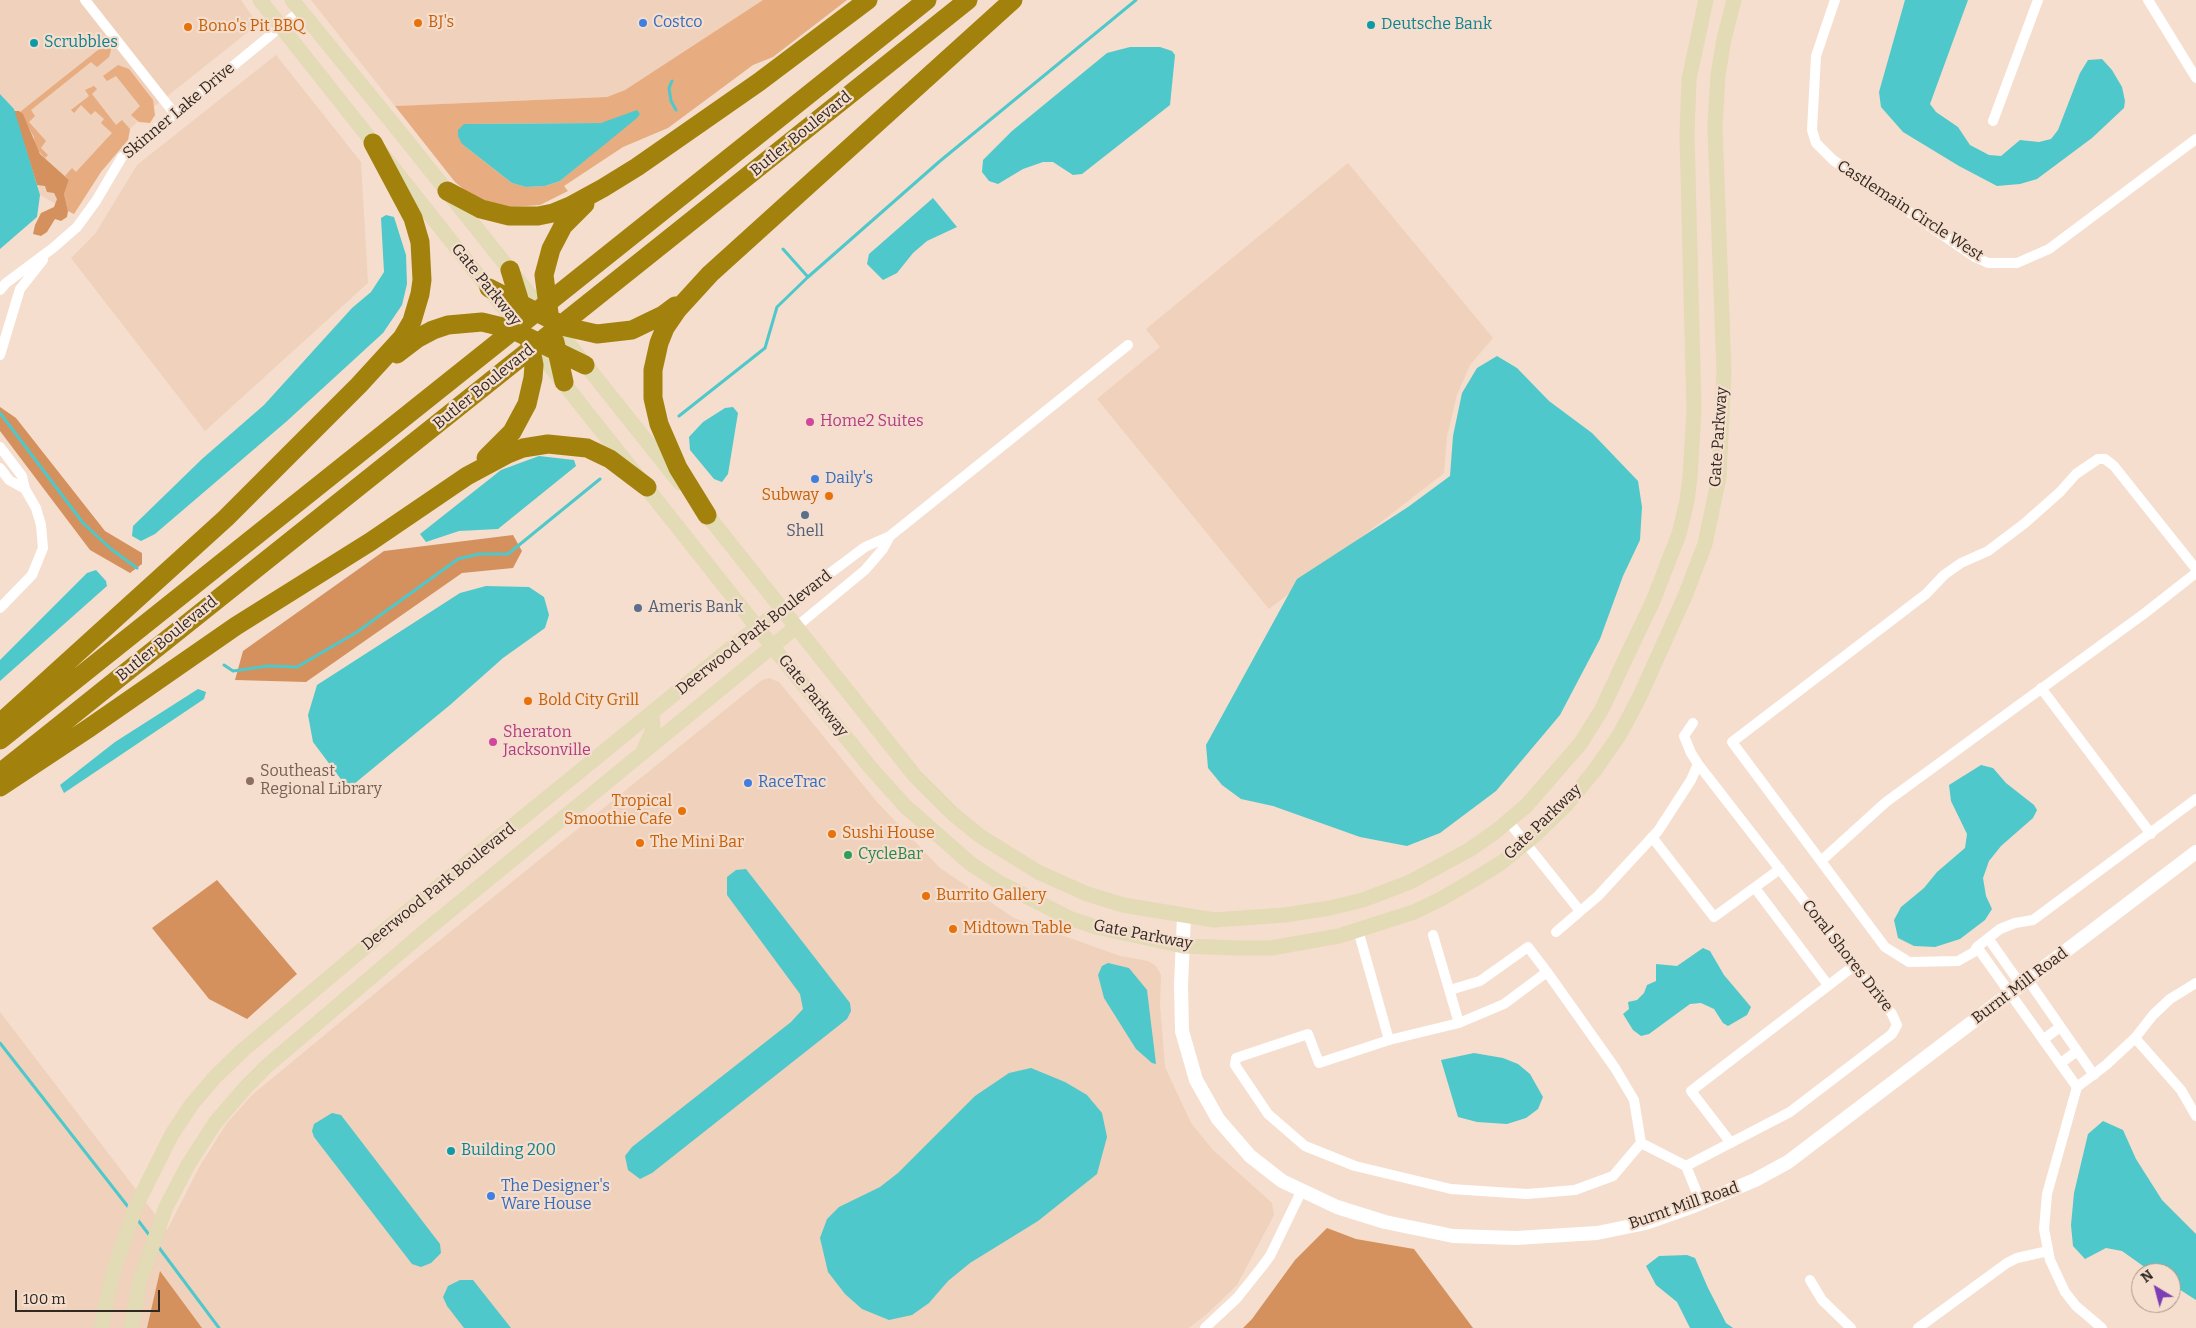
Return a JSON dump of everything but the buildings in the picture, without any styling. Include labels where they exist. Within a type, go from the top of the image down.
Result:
[{"type":"highway","points":[[564,382],[550,320],[544,275],[551,249],[563,226],[571,216],[603,188],[759,82],[868,0]]},
{"type":"highway","name":"Butler Boulevard","points":[[0,740],[928,0]]},
{"type":"highway","name":"Butler Boulevard","points":[[0,773],[968,0]]},
{"type":"highway","points":[[489,288],[550,320],[582,332],[597,334],[632,330],[663,315],[1013,0]]},
{"type":"highway","points":[[0,724],[226,518],[359,385],[402,338],[417,307],[422,280],[420,242],[413,218],[373,143]]},
{"type":"highway","points":[[447,191],[481,209],[494,213],[510,216],[538,216],[553,213],[603,188]]},
{"type":"highway","points":[[467,476],[506,440],[523,413],[534,378],[534,365],[521,305],[510,270]]},
{"type":"highway","points":[[707,515],[678,468],[664,440],[659,424],[653,387],[656,356],[665,328],[678,309],[710,274]]},
{"type":"highway","points":[[359,385],[418,338],[448,325],[482,322],[504,327],[586,365]]},
{"type":"highway","points":[[0,787],[236,626],[370,542],[467,476],[523,448],[561,444],[587,448],[647,487]]},
{"type":"main road","name":"Gate Parkway","points":[[260,0],[772,646],[870,767],[905,806],[971,864],[1000,883],[1069,918],[1096,927],[1183,946],[1271,948],[1330,938],[1414,912],[1441,899],[1501,863],[1566,805],[1596,770],[1620,734],[1640,696],[1671,628],[1705,544],[1719,477],[1724,372],[1715,127],[1721,58],[1734,0]]},
{"type":"main road","name":"Gate Parkway","points":[[296,5],[915,776],[940,802],[980,836],[1038,872],[1087,894],[1139,909],[1214,920],[1285,916],[1363,900],[1410,882],[1440,866],[1469,850],[1526,806],[1580,744],[1602,709],[1653,601],[1679,534],[1687,501],[1694,410],[1687,135],[1688,97],[1689,78],[1706,0]]},
{"type":"main road","name":"Deerwood Park Boulevard","points":[[101,1328],[120,1250],[135,1208],[172,1134],[192,1104],[242,1051],[652,712],[782,609]]},
{"type":"main road","name":"Deerwood Park Boulevard","points":[[131,1328],[140,1281],[166,1207],[188,1165],[216,1123],[246,1087],[267,1066],[417,938],[796,627]]},
{"type":"main road","points":[[642,752],[653,729],[652,712]]},
{"type":"street","points":[[85,0],[174,113]]},
{"type":"street","name":"Castlemain Circle West","points":[[1836,0],[1816,56],[1812,130],[1816,143],[1833,160],[1975,257],[2001,264],[2016,263],[2049,249],[2196,139]]},
{"type":"street","points":[[1993,121],[2038,0]]},
{"type":"street","points":[[2148,0],[2177,50],[2196,78]]},
{"type":"street","name":"Skinner Lake Drive","points":[[0,290],[6,283],[53,248],[77,227],[96,201],[122,157],[280,27],[296,5]]},
{"type":"street","name":"Skinner Lake Drive","points":[[0,355],[4,325],[20,289],[53,248]]},
{"type":"street","name":"Deerwood Park Boulevard","points":[[796,627],[865,570],[890,536],[1128,345]]},
{"type":"street","points":[[0,447],[22,476],[25,489],[36,508],[41,525],[43,548],[32,575],[0,608]]},
{"type":"street","points":[[1821,861],[1886,802],[2138,619],[2196,571],[2114,466],[2105,459],[2098,459],[2076,474],[2053,498],[1988,550],[1961,563],[1944,575],[1926,594],[1732,742],[1885,947],[1909,962],[1958,961],[1974,952],[1976,947],[2000,929],[2015,923],[2033,920],[2196,799]]},
{"type":"street","points":[[0,468],[9,480],[25,489]]},
{"type":"street","name":"Deerwood Park Boulevard","points":[[782,609],[865,547],[890,536]]},
{"type":"street","points":[[2041,688],[2151,834]]},
{"type":"street","name":"Coral Shores Drive","points":[[1686,1166],[1790,1112],[1892,1034],[1897,1025],[1892,1014],[1855,965],[1690,753],[1684,736],[1693,723]]},
{"type":"street","points":[[1556,932],[1598,896],[1652,837],[1691,780],[1698,764]]},
{"type":"street","points":[[1508,821],[1580,911]]},
{"type":"street","points":[[1652,837],[1714,917],[1780,869]]},
{"type":"street","name":"Burnt Mill Road","points":[[1184,916],[1182,1032],[1196,1080],[1218,1119],[1250,1156],[1282,1181],[1337,1207],[1385,1222],[1453,1236],[1507,1238],[1597,1233],[1646,1223],[1701,1203],[1755,1180],[1788,1162],[2196,852]]},
{"type":"street","points":[[1755,888],[1828,986]]},
{"type":"street","points":[[1358,930],[1389,1040]]},
{"type":"street","points":[[1433,935],[1459,1022]]},
{"type":"street","points":[[1988,938],[2020,986],[2044,1039],[2077,1087]]},
{"type":"street","points":[[1450,990],[1480,981],[1528,947],[1547,972],[1615,1068],[1634,1100],[1641,1143],[1613,1176],[1575,1190],[1527,1194],[1451,1189],[1354,1166],[1305,1146],[1268,1114],[1235,1065],[1236,1058],[1308,1034],[1319,1063],[1389,1040],[1459,1022],[1504,1004],[1547,972]]},
{"type":"street","points":[[1976,947],[2020,986],[2060,1027],[2094,1075]]},
{"type":"street","points":[[1731,1143],[1691,1090],[1855,965]]},
{"type":"street","points":[[2102,1328],[2076,1306],[2056,1276],[2048,1251],[2044,1229],[2047,1194],[2077,1087],[2094,1075],[2135,1038],[2153,1015],[2170,999],[2196,983]]},
{"type":"street","points":[[2044,1039],[2060,1027]]},
{"type":"street","points":[[2135,1038],[2181,1090],[2196,1116]]},
{"type":"street","points":[[2061,1063],[2077,1052]]},
{"type":"street","points":[[1641,1143],[1686,1166],[1701,1203]]},
{"type":"street","points":[[1205,1328],[1237,1298],[1270,1256],[1302,1190]]},
{"type":"street","points":[[1918,1328],[2007,1263],[2017,1258],[2048,1251]]},
{"type":"street","points":[[1810,1280],[1822,1300],[1851,1328]]},
{"type":"shaded area","points":[[0,0],[241,0],[254,19],[253,28],[151,109],[110,148],[68,211],[40,195],[14,109],[0,94]]},
{"type":"shaded area","points":[[311,0],[763,0],[625,90],[607,97],[395,106]]},
{"type":"shaded area","points":[[763,0],[847,0],[773,57],[753,65],[668,128],[623,147],[564,186],[568,191],[540,205],[511,207],[491,204],[467,192],[455,182],[395,106],[607,97],[625,90]],"holes":[[[640,114],[560,181],[545,186],[526,187],[512,183],[462,144],[464,124],[601,123]]]},
{"type":"shaded area","points":[[108,42],[111,50],[109,57],[97,67],[91,62],[31,110],[35,116],[29,122],[46,141],[41,148],[48,155],[45,158],[35,147],[34,137],[20,112]]},
{"type":"shaded area","points":[[276,55],[361,162],[368,283],[205,431],[71,258],[95,234],[137,165]]},
{"type":"shaded area","points":[[118,65],[129,69],[153,100],[155,115],[150,123],[139,122],[131,115],[140,106],[116,76],[107,81],[103,76]]},
{"type":"shaded area","points":[[94,86],[97,89],[92,94],[116,125],[122,120],[130,129],[128,140],[101,172],[74,214],[68,211],[64,194],[69,180],[65,176],[72,168],[76,172],[112,133],[101,123],[104,119],[95,111],[91,115],[81,105],[74,113],[71,110],[89,96],[85,90]]},
{"type":"shaded area","points":[[11,111],[19,111],[23,114],[40,154],[69,180],[64,194],[68,211],[67,217],[61,221],[55,219],[47,232],[41,236],[33,234],[35,225],[41,213],[54,207],[57,199],[54,193],[47,192],[45,186],[37,185]]},
{"type":"shaded area","points":[[1348,163],[1493,338],[1470,365],[1457,395],[1447,436],[1444,473],[1269,609],[1097,399],[1160,347],[1146,329]]},
{"type":"shaded area","points":[[0,407],[16,418],[105,531],[142,553],[142,564],[130,573],[90,550],[0,431]]},
{"type":"shaded area","points":[[513,535],[522,551],[513,568],[462,573],[306,682],[235,680],[243,651],[384,551]]},
{"type":"shaded area","points":[[769,678],[779,682],[877,802],[940,868],[1014,918],[1120,956],[1148,961],[1156,966],[1161,975],[1160,1004],[1165,1067],[1191,1123],[1213,1150],[1272,1203],[1274,1215],[1237,1285],[1209,1312],[1189,1328],[0,1328],[0,1012],[167,1230],[201,1164],[227,1123],[252,1095],[413,962],[762,680]]},
{"type":"shaded area","points":[[217,880],[297,974],[247,1019],[209,999],[152,928]]},
{"type":"shaded area","points":[[1327,1228],[1356,1239],[1414,1249],[1473,1328],[1243,1328],[1252,1319],[1295,1260]]},
{"type":"shaded area","points":[[160,1271],[202,1328],[147,1328]]},
{"type":"water","points":[[1905,0],[1968,0],[1930,104],[1936,112],[1958,127],[1970,145],[1989,155],[2001,156],[2020,140],[2039,142],[2051,139],[2058,130],[2080,73],[2088,60],[2102,59],[2112,70],[2122,87],[2125,101],[2124,108],[2092,138],[2037,179],[2020,184],[1997,186],[1959,166],[1903,132],[1881,107],[1879,92]]},
{"type":"water","points":[[1130,47],[1160,47],[1172,51],[1175,55],[1170,105],[1082,174],[1073,175],[1053,162],[1043,162],[1023,169],[998,184],[989,181],[982,172],[983,160],[1012,131],[1107,53]]},
{"type":"water","points":[[0,94],[14,109],[40,195],[37,217],[0,249]]},
{"type":"water","points":[[637,110],[640,114],[637,118],[560,181],[545,186],[526,187],[512,183],[462,144],[458,136],[458,130],[464,124],[601,123]]},
{"type":"water","points":[[933,198],[957,227],[927,241],[913,253],[897,273],[883,280],[867,264],[869,254]]},
{"type":"water","points":[[386,215],[394,217],[406,255],[407,284],[402,305],[383,333],[287,421],[155,534],[141,541],[132,536],[133,526],[202,459],[264,405],[352,308],[371,292],[384,272],[381,218]]},
{"type":"water","points":[[1497,356],[1517,368],[1549,401],[1592,433],[1638,481],[1642,507],[1640,540],[1623,576],[1600,639],[1560,715],[1496,791],[1440,833],[1407,846],[1360,837],[1273,806],[1241,799],[1222,785],[1208,768],[1206,745],[1297,579],[1408,507],[1450,476],[1453,436],[1462,393],[1477,368]]},
{"type":"water","points":[[733,407],[738,413],[728,474],[722,482],[714,479],[690,450],[689,437],[703,422],[725,408]]},
{"type":"water","points":[[539,456],[574,460],[576,466],[498,529],[459,531],[426,542],[420,534],[501,470]]},
{"type":"water","points":[[96,570],[106,581],[107,586],[0,681],[0,660],[87,573]]},
{"type":"water","points":[[486,586],[529,587],[544,597],[549,615],[545,628],[503,658],[450,705],[354,784],[346,786],[313,742],[308,715],[317,685],[460,593]]},
{"type":"water","points":[[198,689],[206,692],[204,699],[64,793],[60,785],[115,742]]},
{"type":"water","points":[[1981,765],[1993,768],[2006,783],[2034,805],[2037,810],[2033,818],[2001,846],[1989,861],[1983,878],[1986,896],[1992,909],[1985,920],[1960,939],[1935,947],[1914,946],[1898,938],[1894,920],[1901,907],[1924,888],[1937,872],[1965,848],[1967,834],[1951,801],[1949,785]]},
{"type":"water","points":[[746,869],[850,1003],[851,1011],[847,1019],[652,1173],[640,1179],[628,1170],[625,1156],[632,1147],[791,1022],[803,1009],[800,994],[727,895],[727,877],[736,870]]},
{"type":"water","points":[[1703,948],[1710,951],[1724,975],[1751,1007],[1747,1015],[1728,1026],[1723,1023],[1714,1009],[1701,1003],[1690,1004],[1649,1034],[1641,1036],[1633,1030],[1623,1014],[1629,1009],[1628,1002],[1637,1000],[1644,993],[1647,985],[1656,981],[1656,964],[1677,966]]},
{"type":"water","points":[[1108,963],[1129,968],[1147,990],[1156,1064],[1152,1063],[1136,1049],[1104,998],[1098,975],[1102,966]]},
{"type":"water","points":[[1474,1053],[1503,1058],[1518,1064],[1530,1074],[1543,1097],[1538,1109],[1526,1118],[1507,1124],[1477,1122],[1458,1117],[1441,1060]]},
{"type":"water","points":[[1031,1068],[1065,1082],[1087,1095],[1102,1113],[1107,1137],[1097,1174],[1038,1221],[970,1263],[948,1281],[929,1303],[912,1315],[889,1320],[862,1309],[845,1294],[828,1272],[820,1238],[827,1219],[839,1207],[880,1187],[898,1173],[975,1096],[1009,1073]]},
{"type":"water","points":[[332,1113],[341,1115],[440,1244],[441,1253],[431,1263],[421,1267],[412,1264],[314,1137],[312,1131],[314,1124]]},
{"type":"water","points":[[2103,1121],[2123,1130],[2136,1159],[2162,1200],[2196,1234],[2196,1300],[2181,1290],[2181,1263],[2139,1263],[2122,1251],[2106,1248],[2085,1259],[2073,1246],[2071,1225],[2074,1193],[2088,1134]]},
{"type":"water","points":[[1687,1255],[1695,1258],[1726,1323],[1733,1328],[1690,1328],[1677,1302],[1656,1285],[1646,1266],[1659,1256]]},
{"type":"water","points":[[460,1280],[473,1280],[511,1328],[464,1328],[447,1306],[443,1297],[448,1286]]},
{"type":"waterway","points":[[679,416],[765,348],[777,307],[808,277],[940,161],[1136,0]]},
{"type":"waterway","points":[[672,81],[669,88],[671,101],[676,110]]},
{"type":"waterway","points":[[783,249],[808,277]]},
{"type":"waterway","points":[[0,413],[83,523],[111,549],[137,568]]},
{"type":"waterway","points":[[224,665],[233,671],[268,666],[297,667],[357,632],[458,559],[479,554],[508,554],[600,479]]},
{"type":"waterway","points":[[0,1043],[129,1208]]},
{"type":"waterway","points":[[137,1219],[150,1236]]},
{"type":"waterway","points":[[157,1245],[219,1328]]},
{"type":"place","name":"BJ's","points":[[418,23]]},
{"type":"place","name":"Costco","points":[[643,23]]},
{"type":"place","name":"Deutsche Bank","points":[[1371,25]]},
{"type":"place","name":"Bono's Pit BBQ","points":[[188,27]]},
{"type":"place","name":"Scrubbles","points":[[34,43]]},
{"type":"place","name":"Home2 Suites","points":[[810,422]]},
{"type":"place","name":"Daily's","points":[[815,479]]},
{"type":"place","name":"Subway","points":[[829,496]]},
{"type":"place","name":"Shell","points":[[805,515]]},
{"type":"place","name":"Ameris Bank","points":[[638,608]]},
{"type":"place","name":"Bold City Grill","points":[[528,701]]},
{"type":"place","name":"Sheraton Jacksonville","points":[[493,742]]},
{"type":"place","name":"Southeast Regional Library","points":[[250,781]]},
{"type":"place","name":"RaceTrac","points":[[748,783]]},
{"type":"place","name":"Tropical Smoothie Cafe","points":[[682,811]]},
{"type":"place","name":"Sushi House","points":[[832,834]]},
{"type":"place","name":"The Mini Bar","points":[[640,843]]},
{"type":"place","name":"CycleBar","points":[[848,855]]},
{"type":"place","name":"Burrito Gallery","points":[[926,896]]},
{"type":"place","name":"Midtown Table","points":[[953,929]]},
{"type":"place","name":"Building 200","points":[[451,1151]]},
{"type":"place","name":"The Designer's Ware House","points":[[491,1196]]}]
